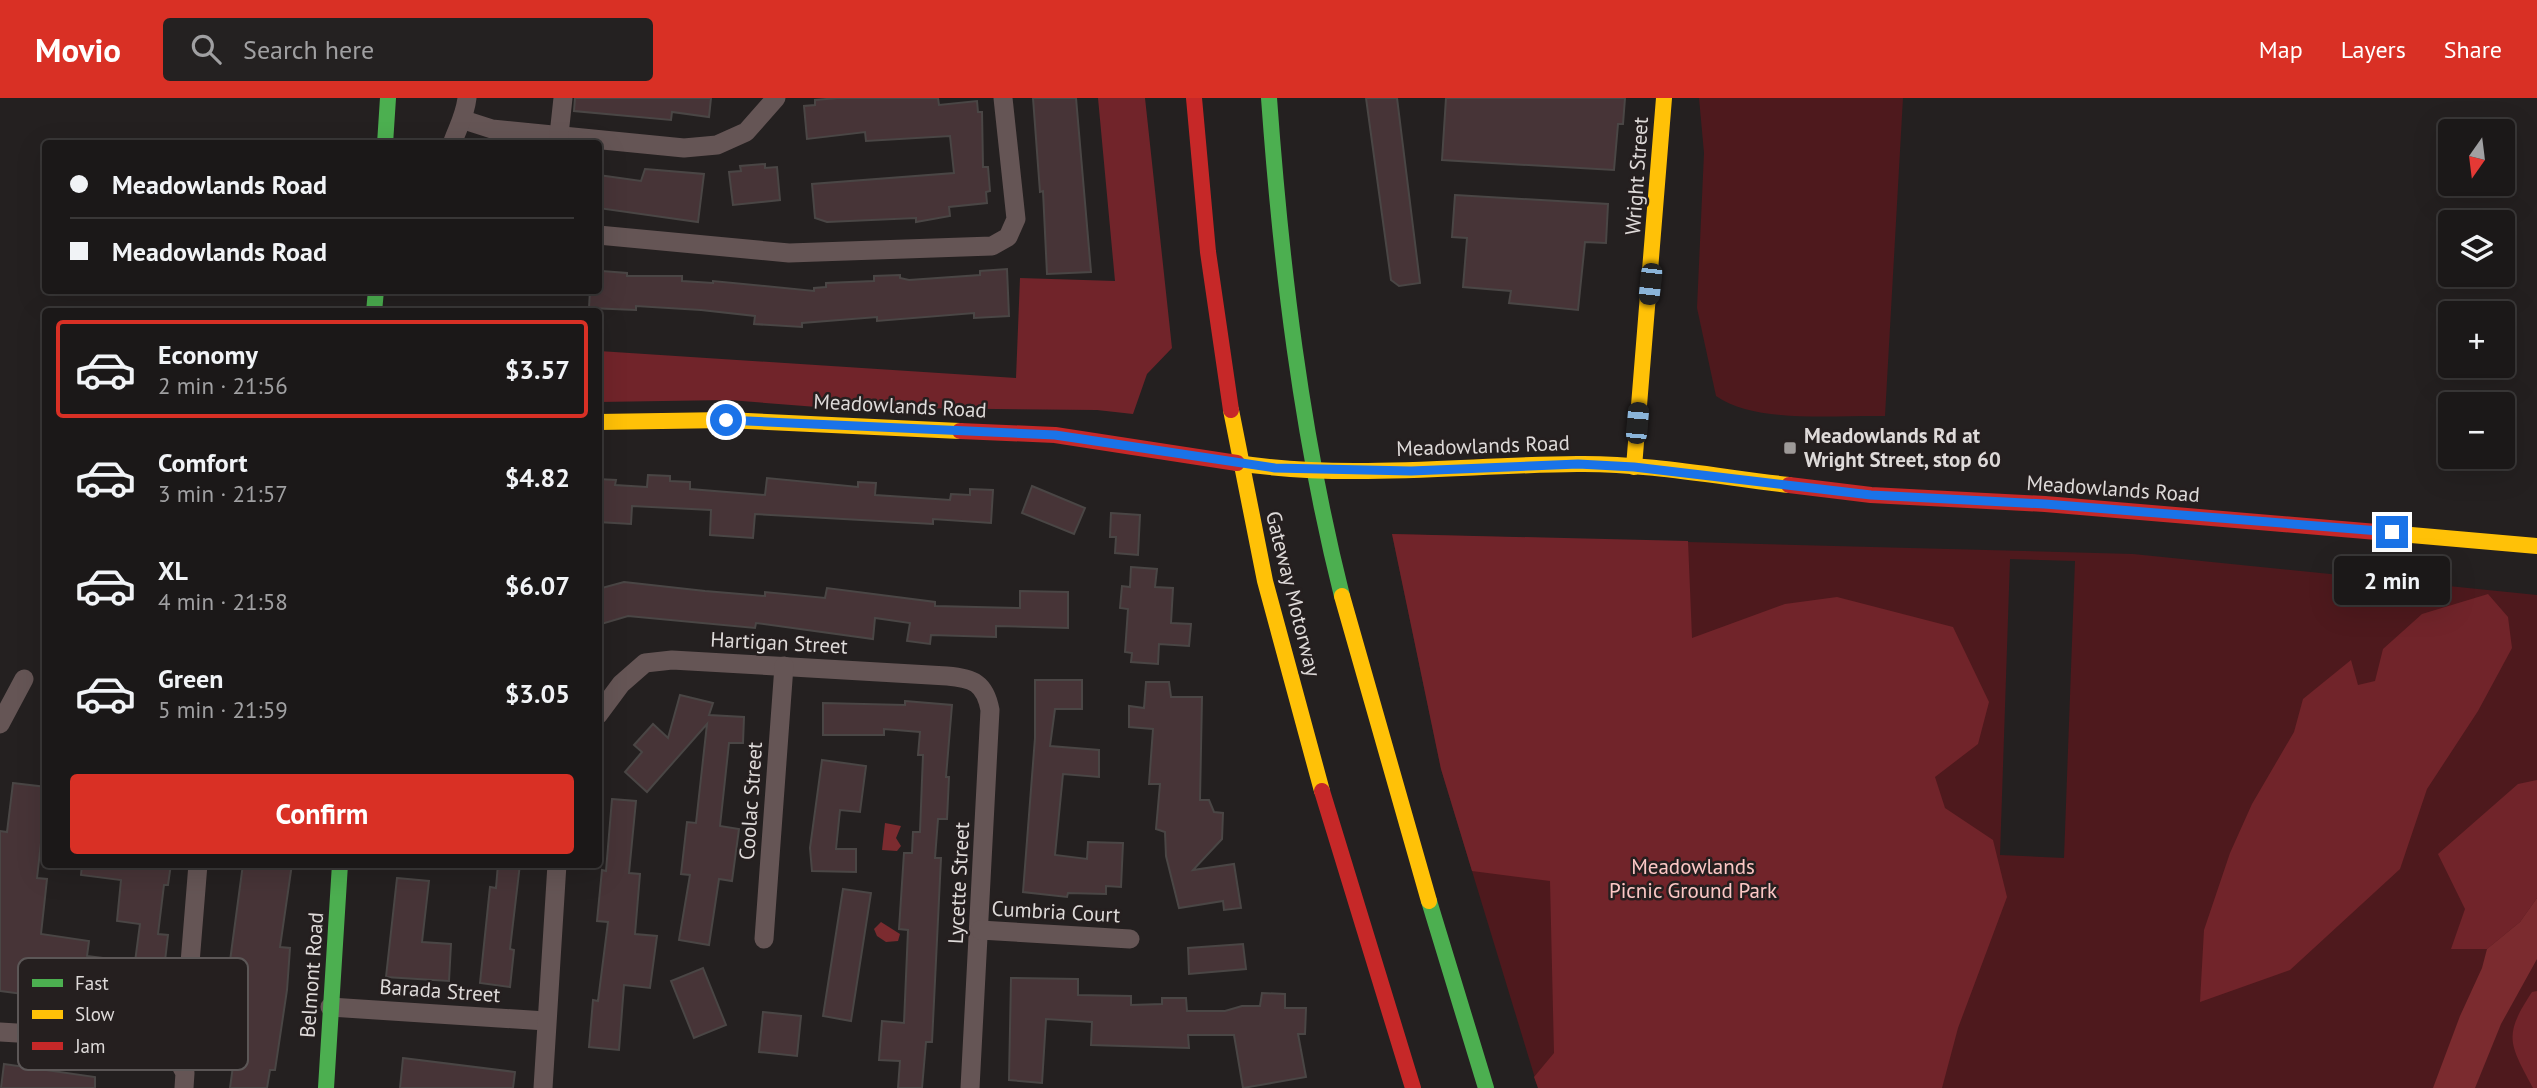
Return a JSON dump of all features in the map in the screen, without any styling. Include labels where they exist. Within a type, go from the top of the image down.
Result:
[{"type":"main road","points":[[385,140],[388,98]]},
{"type":"main road","name":"Gateway Motorway","points":[[1194,98],[1213,307],[1249,508],[1270,597],[1317,768],[1413,1088]]},
{"type":"main road","points":[[1269,98],[1273,174],[1294,341],[1339,584],[1370,704],[1486,1088]]},
{"type":"main road","name":"Wright Street","points":[[1634,467],[1664,98]]},
{"type":"main road","name":"Meadowlands Road","points":[[602,422],[726,420],[1055,435],[1157,453],[1275,468],[1411,471],[1578,464],[1634,467],[1871,495],[2059,505],[2537,546]]},
{"type":"main road","name":"Belmont Road","points":[[326,1088],[340,868]]},
{"type":"street","points":[[454,140],[464,120],[467,98]]},
{"type":"street","points":[[464,120],[492,129],[558,139],[564,98]]},
{"type":"street","points":[[602,142],[684,148],[717,145],[746,132],[776,98]]},
{"type":"street","points":[[602,235],[789,253],[992,246],[1008,237],[1016,219],[1003,98]]},
{"type":"street","name":"Hartigan Street","points":[[602,710],[621,684],[645,663],[672,660],[956,677],[979,683]]},
{"type":"street","name":"Coolac Street","points":[[764,939],[784,666]]},
{"type":"street","points":[[0,724],[24,679]]},
{"type":"street","name":"Lycette Street","points":[[971,1088],[990,710],[987,695],[979,683]]},
{"type":"street","points":[[190,958],[198,868]]},
{"type":"street","points":[[543,1088],[557,868]]},
{"type":"street","name":"Cumbria Court","points":[[980,930],[1130,939]]},
{"type":"street","name":"Barada Street","points":[[330,1007],[546,1021]]},
{"type":"street","points":[[0,1032],[18,1033]]},
{"type":"street","points":[[183,1070],[184,1088]]},
{"type":"green space","points":[[1098,98],[1145,98],[1172,348],[1147,374],[1133,414],[1097,410],[817,407],[729,400],[602,402],[602,351],[1016,378],[1020,278],[1115,281]]},
{"type":"green space","points":[[1699,98],[1903,98],[1885,416],[1821,417],[1774,414],[1752,411],[1716,396],[1697,308],[1704,153]]},
{"type":"green space","name":"Meadowlands Picnic Ground Park","points":[[1392,534],[2133,554],[2537,595],[2537,1088],[1538,1088],[1441,769]],"holes":[[[2010,559],[2075,561],[2064,858],[2000,855]]]},
{"type":"green space","points":[[1392,534],[1688,541],[1692,638],[1785,604],[1837,597],[1953,627],[1989,702],[1978,744],[1935,777],[1945,808],[1993,840],[2007,897],[1958,1028],[1942,1088],[1538,1088],[1534,1077],[1554,1053],[1550,881],[1472,871],[1441,769]]},
{"type":"green space","points":[[2488,594],[2508,617],[2512,648],[2478,711],[2427,789],[2400,869],[2290,970],[2200,1002],[2204,930],[2230,853],[2252,804],[2294,732],[2303,699],[2351,660],[2358,685],[2375,681],[2383,649],[2422,614]]},
{"type":"green space","points":[[2537,780],[2537,898],[2520,922],[2487,949],[2451,949],[2465,909],[2438,854],[2518,784]]},
{"type":"green space","points":[[2537,991],[2537,1088],[2533,1088],[2514,1049],[2513,1030],[2532,992]]},
{"type":"shaded area","points":[[885,823],[901,826],[896,838],[901,846],[897,851],[882,850]]},
{"type":"shaded area","points":[[2537,898],[2537,959],[2501,1024],[2475,1088],[2433,1088],[2460,1016],[2482,968],[2487,949],[2520,922]]},
{"type":"shaded area","points":[[881,922],[900,934],[898,941],[886,942],[877,936],[874,929]]},
{"type":"building","points":[[575,98],[711,98],[709,117],[672,112],[671,120],[574,111]]},
{"type":"building","points":[[938,98],[939,105],[977,101],[978,112],[982,112],[983,167],[988,167],[990,191],[986,192],[987,203],[949,207],[950,216],[916,222],[916,218],[827,222],[815,218],[812,184],[954,173],[950,136],[866,141],[865,132],[807,139],[804,106],[815,105],[815,100]]},
{"type":"building","points":[[1033,98],[1076,98],[1091,272],[1047,274],[1043,191],[1040,192]]},
{"type":"building","points":[[1366,98],[1397,98],[1420,283],[1399,286],[1391,280]]},
{"type":"building","points":[[1446,98],[1625,98],[1623,124],[1618,124],[1614,170],[1442,160]]},
{"type":"building","points":[[765,164],[765,168],[777,167],[780,200],[733,205],[729,172],[741,171],[740,166]]},
{"type":"building","points":[[645,169],[704,174],[698,222],[602,209],[602,176],[641,181]]},
{"type":"building","points":[[1455,195],[1608,204],[1606,243],[1585,242],[1578,310],[1509,303],[1511,291],[1463,287],[1467,238],[1452,237]]},
{"type":"building","points":[[1007,269],[1009,316],[974,318],[974,313],[877,321],[877,317],[802,323],[802,327],[754,324],[755,316],[701,310],[636,306],[636,310],[589,308],[590,294],[602,294],[602,271],[627,273],[627,276],[682,276],[682,281],[713,281],[814,291],[814,288],[826,287],[826,283],[874,281],[874,276],[900,275],[900,278],[909,280],[980,275],[980,271]]},
{"type":"building","points":[[648,475],[670,476],[670,481],[690,482],[690,489],[765,495],[767,478],[858,487],[858,482],[876,483],[875,495],[950,500],[951,494],[970,495],[970,489],[993,490],[991,523],[933,519],[933,524],[755,514],[753,538],[710,535],[711,510],[632,506],[631,524],[602,522],[602,479],[616,480],[615,485],[647,487]]},
{"type":"building","points":[[1032,486],[1085,508],[1074,534],[1022,513]]},
{"type":"building","points":[[1111,513],[1140,515],[1138,555],[1115,553],[1116,537],[1110,537]]},
{"type":"building","points":[[1131,567],[1157,569],[1155,587],[1173,588],[1171,623],[1191,624],[1189,646],[1159,644],[1158,664],[1131,662],[1132,653],[1125,652],[1128,609],[1120,608],[1122,586],[1130,587]]},
{"type":"building","points":[[624,582],[765,596],[765,592],[825,598],[827,588],[935,602],[935,606],[1020,608],[1020,591],[1068,592],[1068,628],[996,626],[996,637],[931,635],[930,644],[907,641],[910,623],[875,618],[873,639],[756,623],[755,628],[628,616],[602,624],[602,588]]},
{"type":"building","points":[[1035,680],[1082,680],[1082,709],[1055,709],[1050,746],[1099,750],[1099,777],[1063,774],[1055,855],[1087,859],[1088,842],[1123,843],[1121,887],[1106,886],[1106,894],[1068,893],[1067,897],[1023,892],[1035,738]]},
{"type":"building","points":[[1146,682],[1169,682],[1171,697],[1202,697],[1200,800],[1209,800],[1214,812],[1223,813],[1222,839],[1193,870],[1234,864],[1241,908],[1224,910],[1223,901],[1179,908],[1166,856],[1165,832],[1156,829],[1160,784],[1149,784],[1153,729],[1129,727],[1129,706],[1144,708]]},
{"type":"building","points":[[680,695],[713,703],[709,715],[744,717],[743,743],[729,743],[720,826],[739,829],[732,881],[719,879],[709,945],[679,940],[690,875],[681,874],[687,822],[696,823],[707,724],[647,792],[625,772],[642,752],[634,745],[653,724],[668,738]]},
{"type":"building","points":[[905,701],[952,705],[946,777],[949,777],[947,819],[938,819],[935,858],[941,858],[932,1042],[926,1042],[922,1088],[898,1088],[900,1061],[879,1060],[882,1021],[904,1023],[908,930],[899,929],[904,853],[912,853],[913,832],[920,832],[923,755],[918,755],[920,732],[884,729],[884,735],[823,735],[823,703],[905,705]]},
{"type":"building","points":[[822,760],[866,766],[860,812],[840,810],[836,849],[856,849],[856,872],[812,871],[810,848]]},
{"type":"building","points":[[13,783],[42,787],[42,834],[37,878],[47,879],[41,934],[89,941],[87,956],[103,958],[18,958],[18,993],[0,991],[0,831],[7,832]]},
{"type":"building","points":[[612,799],[636,801],[629,873],[640,874],[635,934],[657,936],[650,988],[624,985],[619,1050],[589,1047],[593,1000],[598,1001],[608,922],[597,921],[602,870],[606,871]]},
{"type":"building","points":[[82,868],[170,868],[168,885],[164,885],[158,934],[168,935],[165,958],[136,958],[140,924],[117,921],[121,880],[81,875]]},
{"type":"building","points":[[242,868],[291,868],[280,947],[290,948],[287,990],[275,1070],[270,1070],[267,1088],[230,1088],[232,1070],[248,1070],[248,958],[230,958]]},
{"type":"building","points":[[498,868],[520,868],[510,949],[514,950],[510,987],[480,983],[490,887],[496,888]]},
{"type":"building","points":[[397,878],[429,881],[422,942],[451,944],[449,981],[386,977]]},
{"type":"building","points":[[843,889],[871,893],[851,1021],[823,1016]]},
{"type":"building","points":[[1243,944],[1246,969],[1189,974],[1188,948]]},
{"type":"building","points":[[703,968],[726,1025],[694,1038],[671,981]]},
{"type":"building","points":[[1011,978],[1078,979],[1078,995],[1131,996],[1131,1005],[1162,1004],[1162,998],[1186,998],[1187,1011],[1225,1011],[1242,1006],[1260,1006],[1262,993],[1285,994],[1285,1008],[1306,1008],[1305,1034],[1298,1034],[1306,1077],[1243,1088],[1234,1035],[1188,1035],[1189,1048],[1091,1045],[1092,1022],[1046,1019],[1042,1083],[1009,1080]]},
{"type":"building","points":[[763,1012],[801,1016],[797,1056],[759,1052]]},
{"type":"building","points":[[403,1058],[515,1072],[513,1088],[400,1088]]},
{"type":"building","points":[[4,1064],[18,1066],[18,1070],[46,1070],[95,1077],[95,1088],[1,1088]]},
{"type":"traffic: fast","points":[[385,140],[388,98]]},
{"type":"traffic: fast","points":[[1269,98],[1287,286],[1304,411],[1342,596]]},
{"type":"traffic: fast","points":[[374,308],[376,294]]},
{"type":"traffic: fast","points":[[326,1088],[340,868]]},
{"type":"traffic: fast","points":[[1429,901],[1486,1088]]},
{"type":"traffic: slow","points":[[1634,467],[1664,98]]},
{"type":"traffic: slow","points":[[1231,410],[1265,581],[1322,791]]},
{"type":"traffic: slow","points":[[602,422],[726,420],[960,431]]},
{"type":"traffic: slow","points":[[1237,463],[1279,468],[1364,471],[1603,464],[1789,485]]},
{"type":"traffic: slow","points":[[2377,532],[2537,546]]},
{"type":"traffic: slow","points":[[1342,596],[1429,901]]},
{"type":"traffic: jam","points":[[1194,98],[1208,252],[1231,410]]},
{"type":"traffic: jam","points":[[960,431],[1055,435],[1237,463]]},
{"type":"traffic: jam","points":[[1789,485],[1871,495],[2045,504],[2377,532]]},
{"type":"traffic: jam","points":[[1322,791],[1413,1088]]},
{"type":"place","name":"Meadowlands Rd at Wright Street, stop 60","points":[[1790,448]]},
{"type":"route","points":[[726,420],[1055,435],[1157,453],[1275,468],[1411,471],[1578,464],[1634,467],[1871,495],[2045,504],[2392,532]]}]
